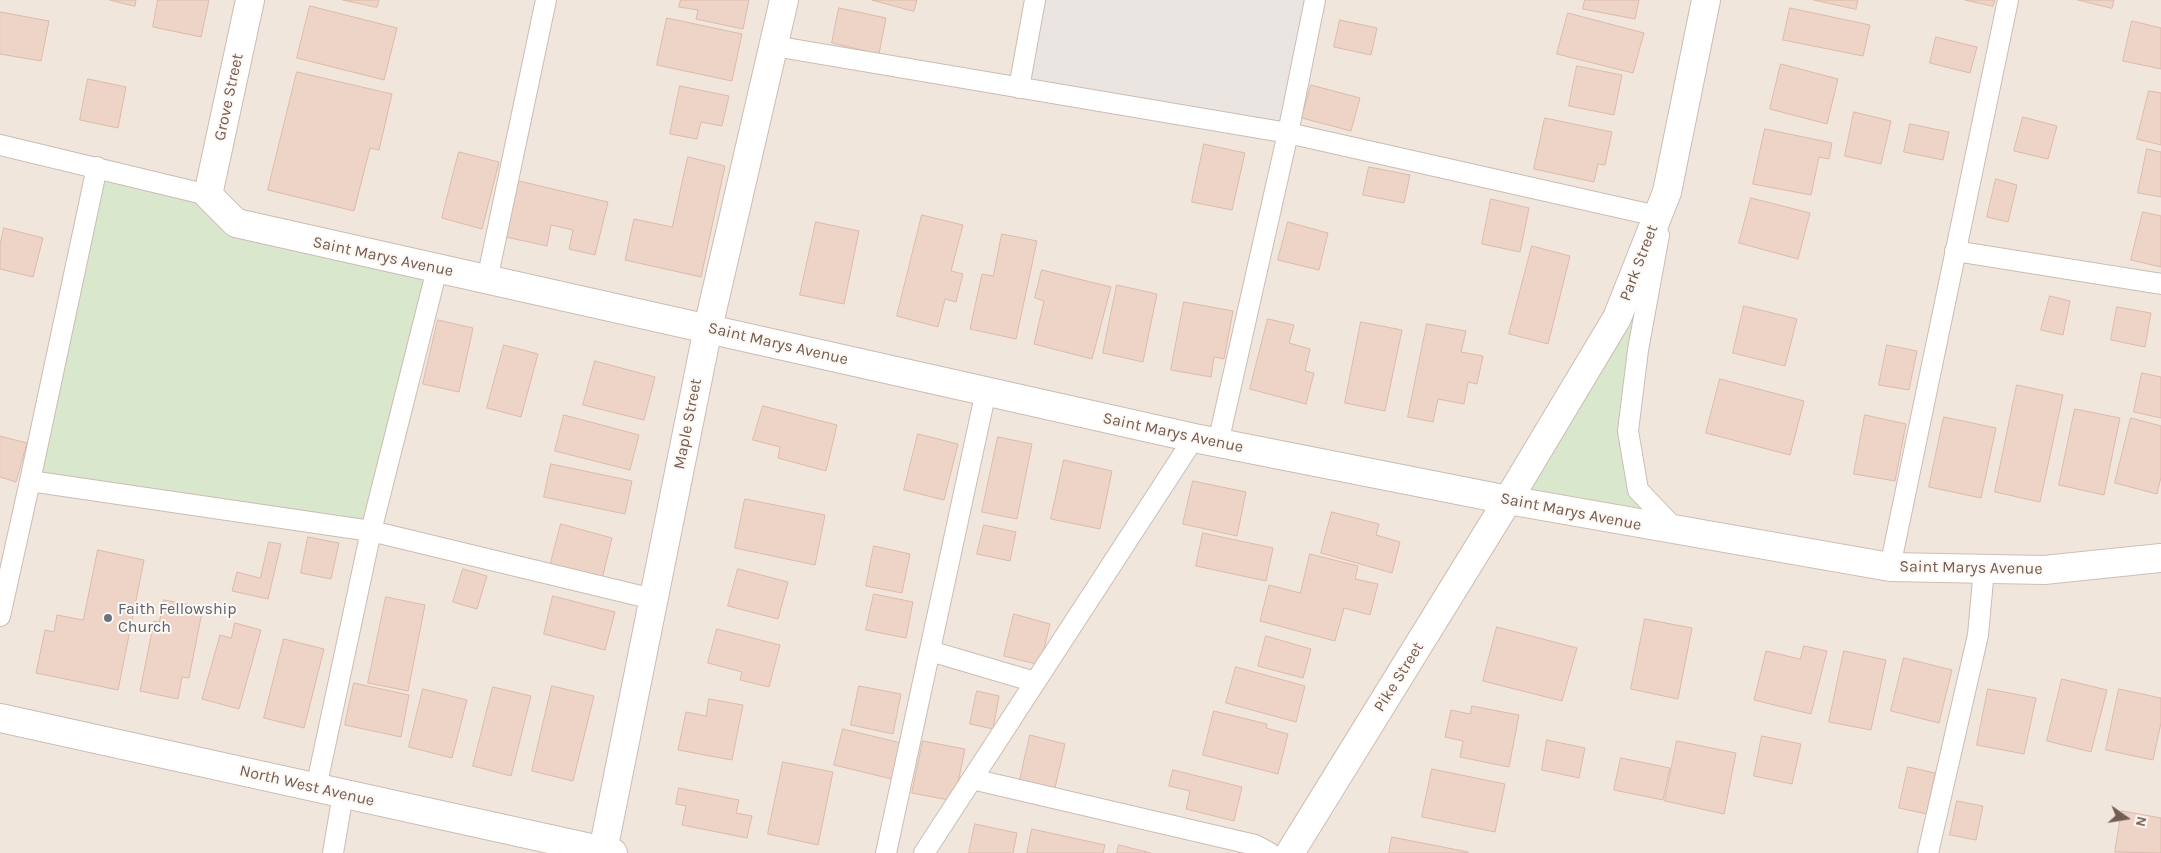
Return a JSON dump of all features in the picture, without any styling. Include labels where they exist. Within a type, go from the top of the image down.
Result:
[{"type":"street","name":"Grove Street","points":[[208,194],[250,0]]},
{"type":"street","name":"Maple Street","points":[[606,852],[653,599],[708,328],[784,0]]},
{"type":"street","name":"Park Street","points":[[1508,500],[1618,318],[1662,204],[1706,0]]},
{"type":"street","name":"Saint Marys Avenue","points":[[208,194],[236,223],[1206,440],[1678,532],[1890,567],[2044,570],[2161,558]]},
{"type":"street","name":"Pike Street","points":[[1290,853],[1508,500]]},
{"type":"street","name":"North West Avenue","points":[[0,718],[606,852]]},
{"type":"lane","points":[[487,280],[546,0]]},
{"type":"lane","points":[[1019,88],[1035,0]]},
{"type":"lane","points":[[924,853],[1035,682],[1206,440],[1288,133],[1315,0]]},
{"type":"lane","points":[[1890,567],[2008,0]]},
{"type":"lane","points":[[774,46],[1288,133],[1662,204],[1638,350],[1628,431],[1638,490],[1678,532]]},
{"type":"lane","points":[[0,145],[208,194]]},
{"type":"lane","points":[[0,616],[97,167]]},
{"type":"lane","points":[[1955,251],[2161,284]]},
{"type":"lane","points":[[316,788],[372,531],[437,269]]},
{"type":"lane","points":[[886,853],[986,391]]},
{"type":"lane","points":[[30,481],[372,531],[653,599]]},
{"type":"lane","points":[[1928,853],[1978,635],[1984,569]]},
{"type":"lane","points":[[930,651],[1035,682]]},
{"type":"lane","points":[[972,779],[1255,845],[1270,853]]},
{"type":"lane","points":[[333,853],[342,794]]},
{"type":"shaded area","points":[[0,0],[2161,0],[2161,853],[0,853]]},
{"type":"shaded area","points":[[1035,0],[1315,0],[1288,133],[1019,88]]},
{"type":"green space","points":[[97,167],[208,195],[236,223],[437,269],[371,531],[30,481]]},
{"type":"green space","points":[[1667,192],[1628,431],[1638,490],[1678,532],[1508,500]]},
{"type":"building","points":[[110,0],[136,0],[135,6]]},
{"type":"building","points":[[158,0],[209,0],[201,37],[153,27]]},
{"type":"building","points":[[343,0],[379,0],[377,7]]},
{"type":"building","points":[[681,0],[749,0],[743,29],[696,19],[698,10],[679,7]]},
{"type":"building","points":[[872,0],[917,0],[914,11]]},
{"type":"building","points":[[1585,0],[1639,0],[1635,19],[1583,9]]},
{"type":"building","points":[[1814,0],[1858,0],[1856,9]]},
{"type":"building","points":[[1965,0],[1995,0],[1993,6]]},
{"type":"building","points":[[2078,0],[2114,0],[2112,8]]},
{"type":"building","points":[[310,6],[397,28],[384,80],[297,58]]},
{"type":"building","points":[[839,8],[886,18],[879,54],[832,43]]},
{"type":"building","points":[[1790,8],[1870,25],[1863,56],[1783,40]]},
{"type":"building","points":[[0,12],[49,21],[41,61],[0,54]]},
{"type":"building","points":[[1568,13],[1644,33],[1633,73],[1557,54]]},
{"type":"building","points":[[667,18],[742,34],[732,81],[657,65]]},
{"type":"building","points":[[1340,20],[1377,28],[1371,55],[1334,47]]},
{"type":"building","points":[[2132,21],[2161,28],[2161,69],[2123,61]]},
{"type":"building","points":[[1936,37],[1977,47],[1970,73],[1930,63]]},
{"type":"building","points":[[1781,64],[1838,79],[1827,124],[1770,109]]},
{"type":"building","points":[[1577,66],[1622,75],[1614,115],[1569,106]]},
{"type":"building","points":[[297,72],[392,94],[379,150],[370,148],[354,211],[268,190]]},
{"type":"building","points":[[88,79],[126,87],[118,128],[80,120]]},
{"type":"building","points":[[1311,85],[1360,98],[1351,131],[1302,118]]},
{"type":"building","points":[[680,86],[729,96],[722,126],[701,122],[697,139],[670,134]]},
{"type":"building","points":[[2149,91],[2161,93],[2161,145],[2137,139]]},
{"type":"building","points":[[1854,112],[1891,121],[1881,164],[1845,156]]},
{"type":"building","points":[[2023,117],[2057,126],[2048,159],[2014,151]]},
{"type":"building","points":[[1545,118],[1612,132],[1605,165],[1598,164],[1594,182],[1534,169]]},
{"type":"building","points":[[1910,124],[1949,132],[1943,160],[1904,152]]},
{"type":"building","points":[[1765,129],[1832,143],[1829,159],[1819,157],[1811,195],[1753,184]]},
{"type":"building","points":[[1204,144],[1245,153],[1232,210],[1192,202]]},
{"type":"building","points":[[2147,149],[2161,152],[2161,197],[2138,193]]},
{"type":"building","points":[[459,152],[499,162],[482,229],[442,218]]},
{"type":"building","points":[[688,157],[725,166],[701,277],[625,260],[634,219],[672,227]]},
{"type":"building","points":[[1369,167],[1410,175],[1404,203],[1363,195]]},
{"type":"building","points":[[1996,179],[2017,185],[2008,222],[1987,217]]},
{"type":"building","points":[[519,181],[608,202],[595,255],[569,249],[573,230],[551,225],[547,246],[506,237]]},
{"type":"building","points":[[1751,198],[1810,213],[1798,259],[1739,243]]},
{"type":"building","points":[[1491,199],[1529,208],[1520,252],[1482,244]]},
{"type":"building","points":[[2143,212],[2161,216],[2161,267],[2131,260]]},
{"type":"building","points":[[922,215],[963,225],[951,271],[963,274],[956,302],[945,299],[938,327],[897,316]]},
{"type":"building","points":[[816,222],[859,231],[844,304],[800,295]]},
{"type":"building","points":[[1288,222],[1328,233],[1319,270],[1278,260]]},
{"type":"building","points":[[4,228],[43,238],[33,277],[0,269],[0,246]]},
{"type":"building","points":[[1002,234],[1037,241],[1016,339],[970,329],[982,274],[993,276]]},
{"type":"building","points":[[1532,246],[1570,256],[1548,344],[1509,334]]},
{"type":"building","points":[[1042,270],[1111,287],[1092,359],[1034,344],[1044,301],[1035,298]]},
{"type":"building","points":[[1117,285],[1157,294],[1143,362],[1103,353]]},
{"type":"building","points":[[2050,296],[2070,301],[2063,335],[2041,330]]},
{"type":"building","points":[[1184,302],[1233,311],[1224,359],[1214,357],[1211,377],[1171,370]]},
{"type":"building","points":[[1744,306],[1797,319],[1785,366],[1733,353]]},
{"type":"building","points":[[2117,307],[2151,313],[2145,347],[2111,340]]},
{"type":"building","points":[[1268,319],[1294,325],[1289,343],[1310,349],[1305,371],[1314,373],[1306,404],[1250,389]]},
{"type":"building","points":[[438,320],[473,328],[459,392],[423,384]]},
{"type":"building","points":[[1361,322],[1402,330],[1385,411],[1345,403]]},
{"type":"building","points":[[1427,324],[1466,331],[1461,352],[1483,356],[1477,384],[1468,382],[1464,404],[1438,399],[1433,422],[1408,417]]},
{"type":"building","points":[[504,345],[538,354],[521,417],[487,408]]},
{"type":"building","points":[[1887,345],[1917,351],[1909,390],[1879,385]]},
{"type":"building","points":[[595,361],[655,377],[644,420],[583,405]]},
{"type":"building","points":[[2142,373],[2161,377],[2161,418],[2134,412]]},
{"type":"building","points":[[1720,379],[1804,401],[1790,455],[1706,433]]},
{"type":"building","points":[[2017,385],[2063,395],[2040,502],[1995,492]]},
{"type":"building","points":[[763,406],[837,425],[826,471],[778,458],[780,447],[753,440]]},
{"type":"building","points":[[2075,409],[2120,418],[2104,495],[2059,485]]},
{"type":"building","points":[[564,415],[639,435],[630,470],[555,451]]},
{"type":"building","points":[[1865,415],[1906,424],[1895,481],[1854,474]]},
{"type":"building","points":[[1944,417],[1996,428],[1981,498],[1929,487]]},
{"type":"building","points":[[2131,418],[2161,426],[2161,477],[2157,494],[2115,483]]},
{"type":"building","points":[[918,434],[958,444],[944,500],[904,490]]},
{"type":"building","points":[[0,436],[27,443],[16,482],[0,477]]},
{"type":"building","points":[[998,437],[1032,444],[1017,519],[982,512]]},
{"type":"building","points":[[1064,460],[1112,471],[1100,529],[1051,519]]},
{"type":"building","points":[[551,464],[632,481],[625,514],[544,497]]},
{"type":"building","points":[[1193,481],[1246,492],[1237,536],[1183,524]]},
{"type":"building","points":[[745,499],[825,515],[815,565],[735,548]]},
{"type":"building","points":[[1332,512],[1379,524],[1376,535],[1400,542],[1392,573],[1321,553]]},
{"type":"building","points":[[561,524],[612,538],[602,579],[550,566]]},
{"type":"building","points":[[984,525],[1016,532],[1010,561],[977,554]]},
{"type":"building","points":[[1203,533],[1273,548],[1266,581],[1196,566]]},
{"type":"building","points":[[308,537],[339,543],[331,579],[301,573]]},
{"type":"building","points":[[269,542],[281,544],[268,599],[232,591],[237,572],[260,578]]},
{"type":"building","points":[[874,546],[910,554],[902,593],[866,586]]},
{"type":"building","name":"Faith Fellowship Church","points":[[98,550],[144,560],[118,690],[36,673],[45,630],[54,632],[57,615],[83,620]]},
{"type":"building","points":[[1310,554],[1358,566],[1355,579],[1378,584],[1370,615],[1344,608],[1335,641],[1260,621],[1269,585],[1300,593]]},
{"type":"building","points":[[463,569],[487,576],[477,609],[453,602]]},
{"type":"building","points":[[738,569],[788,582],[778,619],[728,606]]},
{"type":"building","points":[[874,594],[913,602],[906,638],[866,630]]},
{"type":"building","points":[[553,596],[615,612],[605,650],[544,634]]},
{"type":"building","points":[[386,597],[425,605],[408,691],[368,683]]},
{"type":"building","points":[[164,600],[203,607],[189,678],[182,677],[178,699],[140,691],[154,621],[159,622]]},
{"type":"building","points":[[1014,614],[1050,624],[1040,665],[1004,656]]},
{"type":"building","points":[[1645,619],[1692,628],[1678,699],[1631,689]]},
{"type":"building","points":[[235,623],[261,630],[239,709],[202,699],[220,635],[231,638]]},
{"type":"building","points":[[1497,627],[1577,648],[1562,701],[1483,681]]},
{"type":"building","points":[[717,629],[780,645],[769,687],[740,680],[742,672],[708,663]]},
{"type":"building","points":[[1266,636],[1311,649],[1303,678],[1258,666]]},
{"type":"building","points":[[284,639],[324,649],[304,728],[264,718]]},
{"type":"building","points":[[1804,646],[1827,651],[1811,714],[1754,700],[1766,651],[1800,659]]},
{"type":"building","points":[[1844,651],[1886,660],[1871,730],[1829,722]]},
{"type":"building","points":[[1904,658],[1952,670],[1939,723],[1891,711]]},
{"type":"building","points":[[1236,667],[1305,686],[1296,722],[1226,703]]},
{"type":"building","points":[[2062,679],[2107,690],[2091,752],[2047,741]]},
{"type":"building","points":[[354,683],[409,695],[401,737],[345,725]]},
{"type":"building","points":[[552,686],[594,696],[573,781],[532,771]]},
{"type":"building","points":[[859,686],[901,694],[893,734],[851,725]]},
{"type":"building","points":[[493,687],[531,696],[511,776],[473,766]]},
{"type":"building","points":[[423,689],[467,700],[452,758],[409,747]]},
{"type":"building","points":[[1988,689],[2036,698],[2024,754],[1977,745]]},
{"type":"building","points":[[2119,689],[2161,698],[2161,723],[2153,760],[2106,750]]},
{"type":"building","points":[[977,691],[999,696],[993,729],[970,724]]},
{"type":"building","points":[[709,699],[743,705],[732,760],[678,750],[686,712],[706,716]]},
{"type":"building","points":[[1472,706],[1519,715],[1509,767],[1460,757],[1463,741],[1445,737],[1451,710],[1470,714]]},
{"type":"building","points":[[1214,711],[1267,724],[1266,728],[1288,734],[1278,774],[1203,755]]},
{"type":"building","points":[[843,729],[901,743],[892,779],[834,765]]},
{"type":"building","points":[[1030,735],[1065,744],[1055,788],[1020,780]]},
{"type":"building","points":[[1762,736],[1801,744],[1792,784],[1754,776]]},
{"type":"building","points":[[1547,740],[1585,748],[1579,778],[1542,770]]},
{"type":"building","points":[[923,741],[965,749],[954,801],[912,793]]},
{"type":"building","points":[[1677,741],[1736,753],[1724,814],[1665,801]]},
{"type":"building","points":[[1621,758],[1670,768],[1663,800],[1614,790]]},
{"type":"building","points":[[783,762],[833,772],[818,845],[768,834]]},
{"type":"building","points":[[1908,767],[1935,773],[1927,814],[1899,808]]},
{"type":"building","points":[[1432,769],[1505,784],[1495,832],[1422,817]]},
{"type":"building","points":[[1173,770],[1242,787],[1234,821],[1186,809],[1190,791],[1169,786]]},
{"type":"building","points":[[679,788],[739,800],[736,813],[752,816],[747,838],[682,825],[686,806],[676,804]]},
{"type":"building","points":[[1957,801],[1983,806],[1976,840],[1950,835]]},
{"type":"building","points":[[2122,811],[2161,818],[2161,853],[2115,852]]},
{"type":"building","points":[[975,824],[1017,833],[1013,853],[969,853]]},
{"type":"building","points":[[1032,829],[1105,845],[1103,853],[1027,853]]},
{"type":"building","points":[[1392,837],[1468,852],[1468,853],[1389,853]]},
{"type":"building","points":[[1119,845],[1151,853],[1117,853]]},
{"type":"place","name":"Faith Fellowship Church","points":[[108,618]]}]
